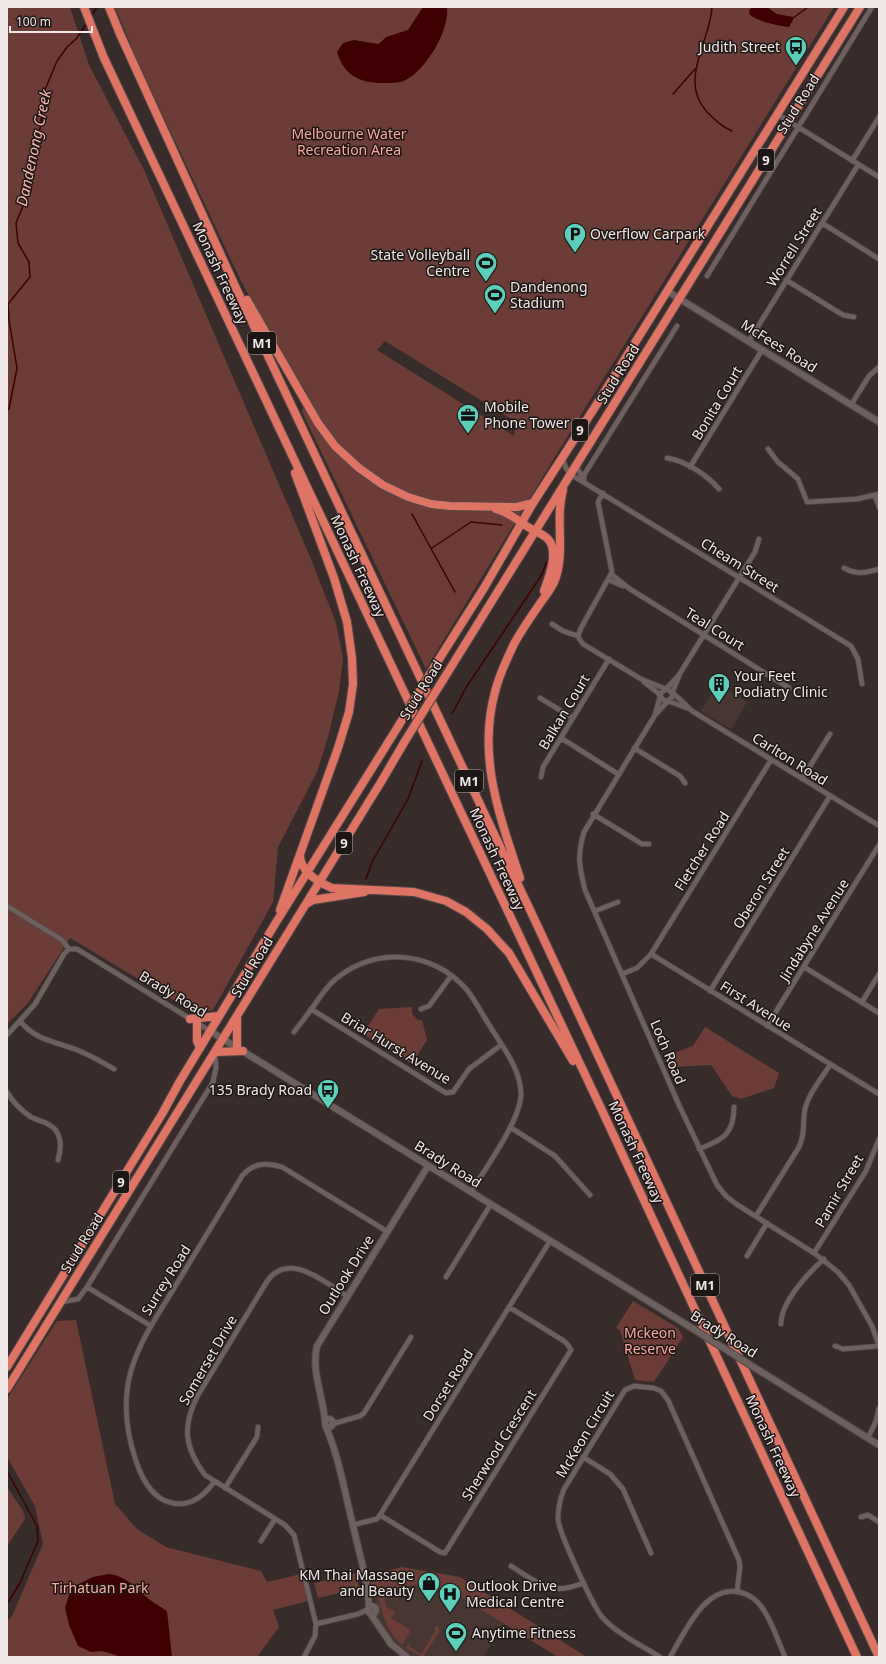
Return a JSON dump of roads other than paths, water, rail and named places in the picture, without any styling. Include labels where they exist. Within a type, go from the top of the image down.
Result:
[{"type":"highway","name":"Monash Freeway","points":[[84,7],[104,58],[599,1104],[857,1657]]},
{"type":"highway","name":"Monash Freeway","points":[[109,7],[218,247],[879,1657]]},
{"type":"highway","name":"Stud Road","points":[[7,1367],[162,1114],[275,924],[484,588],[533,503],[595,407],[844,7]]},
{"type":"highway","name":"Stud Road","points":[[7,1389],[382,782],[405,741],[534,531],[680,299],[860,7]]},
{"type":"highway","points":[[218,247],[318,423],[335,446],[359,468],[383,485],[408,497],[431,504],[517,507],[533,503]]},
{"type":"highway","points":[[275,924],[314,816],[349,712],[352,684],[352,658],[347,622],[334,578],[314,529],[281,432]]},
{"type":"highway","points":[[531,912],[502,823],[489,764],[489,725],[495,692],[502,671],[515,642],[539,604],[549,592],[556,578],[559,563],[560,499],[566,481]]},
{"type":"highway","points":[[483,507],[502,510],[548,539],[553,553],[552,571],[539,604]]},
{"type":"highway","points":[[300,852],[301,863],[308,872],[332,888],[414,892],[446,901],[466,912],[487,929],[509,954],[599,1104]]},
{"type":"highway","points":[[306,904],[313,900],[363,893],[368,889]]},
{"type":"highway","points":[[200,1048],[196,1041],[194,1021],[219,1016]]},
{"type":"highway","points":[[215,1052],[240,1049],[236,1017]]},
{"type":"street","name":"Stud Road","points":[[707,276],[872,7]]},
{"type":"street","points":[[777,114],[879,178]]},
{"type":"street","points":[[852,161],[879,117]]},
{"type":"street","name":"Worrell Street","points":[[749,341],[858,165]]},
{"type":"street","points":[[822,223],[879,259]]},
{"type":"street","points":[[786,280],[842,315],[854,317]]},
{"type":"street","name":"McFees Road","points":[[667,291],[879,422]]},
{"type":"street","name":"Stud Road","points":[[584,482],[584,475],[677,326]]},
{"type":"street","name":"Bonita Court","points":[[690,467],[762,350]]},
{"type":"street","points":[[851,405],[869,376],[879,367]]},
{"type":"street","points":[[768,449],[773,458],[798,479],[807,502],[857,499],[877,495],[879,507]]},
{"type":"street","points":[[562,457],[570,474]]},
{"type":"street","points":[[667,458],[680,461],[712,481],[719,489]]},
{"type":"street","points":[[576,465],[584,482]]},
{"type":"street","name":"Cheam Street","points":[[570,474],[605,494],[851,646],[858,658],[862,684]]},
{"type":"street","points":[[578,636],[580,628],[609,580],[612,570],[600,507],[605,494]]},
{"type":"street","points":[[660,697],[661,692],[666,689],[679,675],[740,578],[755,552],[759,539]]},
{"type":"street","points":[[844,568],[852,572],[863,574],[879,569]]},
{"type":"street","name":"Teal Court","points":[[611,574],[630,589],[789,688]]},
{"type":"street","name":"Teal Court","points":[[609,580],[630,589]]},
{"type":"street","points":[[552,624],[563,631],[578,636],[583,644],[641,679],[670,690],[673,694]]},
{"type":"street","name":"Balkan Court","points":[[541,777],[543,767],[609,659]]},
{"type":"street","points":[[641,679],[664,701],[668,701],[672,698],[679,675]]},
{"type":"street","name":"Carlton Road","points":[[673,694],[692,711]]},
{"type":"street","name":"Loch Road","points":[[655,715],[660,697]]},
{"type":"street","points":[[540,698],[573,718]]},
{"type":"street","name":"Carlton Road","points":[[668,701],[692,711],[879,826]]},
{"type":"street","name":"Loch Road","points":[[668,701],[655,715],[584,832],[580,847],[579,866],[585,890],[699,1149],[717,1185],[726,1196],[824,1260],[849,1284],[872,1326],[879,1346]]},
{"type":"street","points":[[802,779],[830,734]]},
{"type":"street","points":[[561,738],[618,774]]},
{"type":"street","points":[[634,748],[680,776],[685,783]]},
{"type":"street","name":"Fletcher Road","points":[[651,954],[771,760]]},
{"type":"street","name":"Oberon Street","points":[[710,991],[830,796]]},
{"type":"street","points":[[594,814],[642,844],[649,844]]},
{"type":"street","name":"Jindabyne Avenue","points":[[767,1026],[879,845]]},
{"type":"street","points":[[595,911],[618,902]]},
{"type":"street","name":"Brady Road","points":[[7,906],[62,940],[69,949],[76,949],[240,1049],[879,1445]]},
{"type":"street","points":[[7,1034],[38,999],[64,954],[69,949]]},
{"type":"street","points":[[622,974],[637,968],[651,954]]},
{"type":"street","name":"First Avenue","points":[[651,954],[879,1094]]},
{"type":"street","points":[[294,1032],[324,991],[335,979],[349,969],[368,960],[392,956],[415,958],[435,965],[451,976],[466,990],[511,1060],[517,1073],[521,1094],[519,1111],[471,1192]]},
{"type":"street","points":[[804,967],[879,1013]]},
{"type":"street","points":[[862,1002],[879,974]]},
{"type":"street","points":[[421,1009],[429,1006],[451,976]]},
{"type":"street","name":"Briar Hurst Avenue","points":[[311,1009],[446,1093],[453,1092],[469,1069],[501,1045]]},
{"type":"street","points":[[20,1021],[25,1027],[43,1040],[84,1053],[114,1069]]},
{"type":"street","points":[[61,1302],[78,1299],[87,1287],[213,1082],[216,1068],[215,1052]]},
{"type":"street","points":[[756,1216],[799,1147],[804,1134],[804,1114],[807,1103],[811,1094],[830,1065]]},
{"type":"street","points":[[7,1092],[15,1104],[24,1112],[33,1118],[50,1124],[57,1131],[60,1140],[58,1160]]},
{"type":"street","points":[[699,1149],[715,1142],[729,1132],[734,1120],[734,1107]]},
{"type":"street","points":[[510,1127],[555,1156],[590,1194]]},
{"type":"street","name":"Pamir Street","points":[[814,1253],[866,1171],[879,1139]]},
{"type":"street","name":"Surrey Road","points":[[214,1482],[205,1494],[184,1504],[172,1503],[159,1498],[152,1491],[137,1465],[127,1430],[127,1385],[137,1351],[242,1176],[258,1165],[271,1164],[282,1167],[388,1232]]},
{"type":"street","name":"Outlook Drive","points":[[407,1657],[391,1644],[378,1626],[371,1610],[353,1525],[333,1443],[330,1423],[324,1406],[315,1364],[318,1346],[428,1166]]},
{"type":"street","points":[[446,1278],[491,1204]]},
{"type":"street","points":[[747,1256],[767,1223]]},
{"type":"street","name":"Dorset Road","points":[[380,1515],[550,1241]]},
{"type":"street","points":[[781,1324],[782,1312],[796,1289],[824,1260]]},
{"type":"street","name":"Somerset Drive","points":[[304,1657],[316,1636],[316,1624],[294,1535],[285,1525],[205,1475],[196,1462],[190,1449],[187,1424],[191,1409],[198,1395],[268,1280],[280,1270],[290,1268],[300,1269],[348,1296]]},
{"type":"street","points":[[87,1287],[151,1326]]},
{"type":"street","name":"Sherwood Crescent","points":[[380,1515],[440,1552],[445,1553],[571,1350],[564,1341],[509,1307]]},
{"type":"street","points":[[330,1423],[360,1416],[364,1413],[411,1338]]},
{"type":"street","points":[[835,1346],[843,1349],[879,1346]]},
{"type":"street","name":"McKeon Circuit","points":[[660,1657],[613,1628],[601,1616],[584,1583],[563,1536],[558,1520],[559,1502],[564,1489],[625,1390],[634,1386],[654,1388],[662,1391],[668,1400],[737,1555],[740,1566],[737,1592]]},
{"type":"street","points":[[868,1438],[876,1421],[879,1408]]},
{"type":"street","points":[[225,1488],[257,1437],[258,1427]]},
{"type":"street","points":[[583,1457],[610,1474],[623,1489],[651,1553]]},
{"type":"street","points":[[353,1525],[377,1519],[380,1515]]},
{"type":"street","points":[[861,1517],[868,1515],[879,1522]]},
{"type":"street","points":[[261,1541],[274,1519]]},
{"type":"street","points":[[511,1566],[537,1582],[551,1588],[564,1588],[584,1583]]},
{"type":"street","points":[[670,1657],[707,1600],[722,1593],[737,1592],[749,1596],[763,1609],[784,1656]]},
{"type":"street","points":[[316,1624],[371,1610]]},
{"type":"waterway","name":"Dandenong Creek","points":[[91,16],[97,7]]},
{"type":"waterway","points":[[712,7],[710,21],[695,74],[695,87],[699,100],[707,112],[721,125],[732,131]]},
{"type":"waterway","points":[[793,18],[808,7]]},
{"type":"waterway","name":"Dandenong Creek","points":[[7,410],[9,409],[17,368],[9,320],[8,304],[30,277],[29,262],[18,243],[16,223],[25,201],[41,124],[42,97],[57,61],[67,47],[76,39],[87,23]]},
{"type":"waterway","points":[[673,94],[695,69]]},
{"type":"waterway","points":[[412,514],[455,592]]},
{"type":"waterway","points":[[432,548],[471,522],[502,525]]},
{"type":"waterway","points":[[452,714],[467,686],[541,576],[547,561]]},
{"type":"waterway","points":[[366,879],[372,862],[408,799],[422,761]]},
{"type":"waterway","name":"Dandenong Creek","points":[[7,1471],[37,1526],[38,1541],[20,1583],[7,1604]]},
{"type":"place","name":"Judith Street","points":[[796,66]]},
{"type":"place","name":"Overflow Carpark","points":[[575,254]]},
{"type":"place","name":"State Volleyball Centre","points":[[486,282]]},
{"type":"place","name":"Dandenong Stadium","points":[[495,314]]},
{"type":"place","name":"Mobile Phone Tower","points":[[468,434]]},
{"type":"place","name":"Your Feet Podiatry Clinic","points":[[719,704]]},
{"type":"place","name":"135 Brady Road","points":[[328,1110]]},
{"type":"place","name":"KM Thai Massage and Beauty","points":[[429,1602]]},
{"type":"place","name":"Outlook Drive Medical Centre","points":[[450,1614]]},
{"type":"place","name":"Anytime Fitness","points":[[456,1652]]},
{"type":"park label","name":"Melbourne Water Recreation Area","points":[[349,142]]},
{"type":"park label","name":"Mckeon Reserve","points":[[650,1342]]},
{"type":"park label","name":"Tirhatuan Park","points":[[100,1588]]}]
